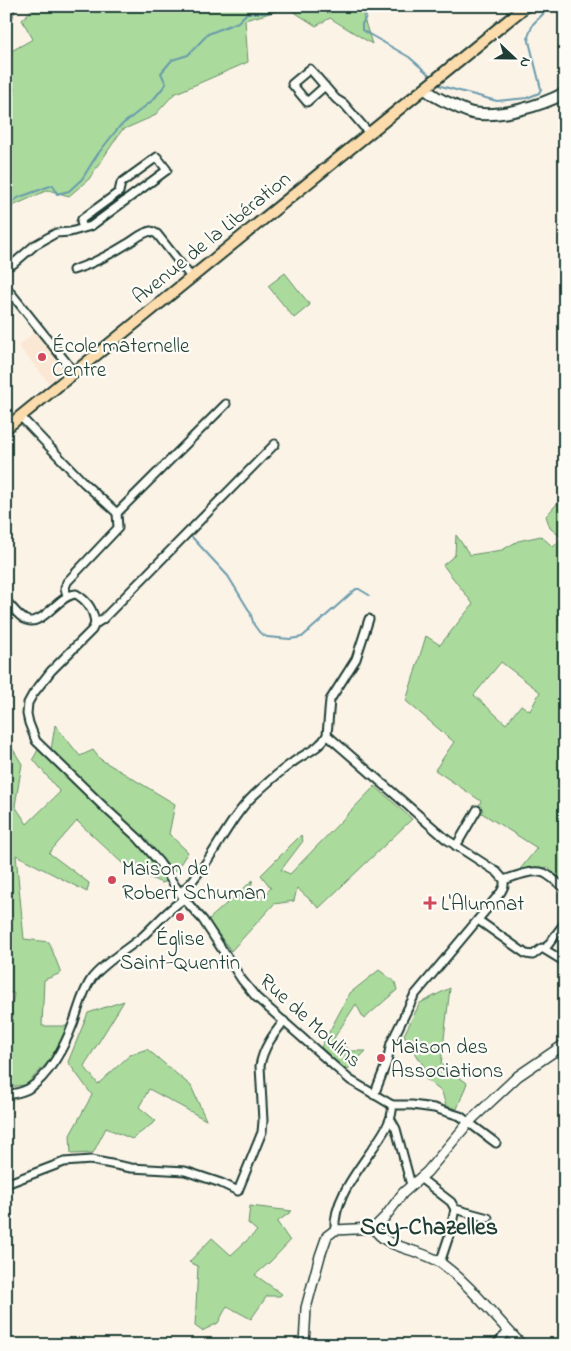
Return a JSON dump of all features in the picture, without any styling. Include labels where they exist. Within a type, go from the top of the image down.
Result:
[{"type":"main road","name":"Avenue de la Libération","points":[[6,428],[526,6]]},
{"type":"main road","points":[[426,88],[432,95],[442,101],[482,114],[525,108],[546,102],[565,93]]},
{"type":"street","points":[[6,26],[10,6]]},
{"type":"street","points":[[325,86],[307,102],[292,84],[310,69],[369,133]]},
{"type":"street","points":[[6,266],[13,264],[35,245],[56,233],[70,232],[91,226],[167,170],[157,157],[121,183],[119,192],[82,219],[83,228]]},
{"type":"street","points":[[73,270],[128,244],[144,232],[151,231],[157,234],[191,277]]},
{"type":"street","points":[[6,287],[74,372]]},
{"type":"street","points":[[117,513],[226,404]]},
{"type":"street","points":[[20,416],[84,483],[117,513],[118,528],[67,582],[65,588],[67,596]]},
{"type":"street","points":[[6,601],[22,618],[31,622],[40,619],[67,596],[76,594],[83,598],[93,612],[95,624],[110,612],[275,444]]},
{"type":"street","points":[[6,1095],[28,1089],[40,1079],[64,1044],[82,998],[97,972],[143,936],[176,904],[219,845],[241,810],[254,796],[292,763],[317,747],[327,735],[330,700],[356,659],[369,619]]},
{"type":"street","name":"Rue de Moulins","points":[[95,624],[92,630],[54,667],[28,703],[27,714],[36,741],[138,838],[159,862],[182,895],[203,920],[242,980],[256,997],[350,1080],[392,1105]]},
{"type":"street","points":[[327,735],[365,766],[406,805],[456,846],[497,872],[504,880],[504,886],[500,892],[414,996],[391,1043],[387,1062],[374,1095]]},
{"type":"street","points":[[456,846],[477,810]]},
{"type":"street","points":[[504,880],[530,872],[546,874],[565,888]]},
{"type":"street","points":[[478,920],[530,955],[534,955],[539,949],[545,949],[565,962]]},
{"type":"street","points":[[545,949],[563,925]]},
{"type":"street","points":[[6,1184],[64,1162],[91,1160],[130,1168],[185,1171],[221,1182],[238,1191],[262,1132],[261,1058],[266,1046],[284,1021]]},
{"type":"street","points":[[304,1345],[306,1308],[327,1236],[335,1230],[374,1228],[411,1184],[420,1178],[469,1122],[518,1076],[565,1044]]},
{"type":"street","points":[[335,1230],[336,1217],[344,1190],[391,1120],[392,1105],[434,1108],[460,1116],[496,1143]]},
{"type":"street","points":[[391,1120],[396,1129],[411,1184]]},
{"type":"street","points":[[420,1178],[451,1202],[455,1209],[450,1233],[440,1263]]},
{"type":"street","points":[[455,1209],[488,1218]]},
{"type":"street","points":[[374,1228],[376,1233],[386,1240],[424,1254],[440,1263],[478,1297],[522,1345]]},
{"type":"street","points":[[496,1345],[508,1331]]},
{"type":"shaded area","name":"École maternelle Centre","points":[[36,331],[66,369],[49,383],[18,346]]},
{"type":"green space","points":[[35,6],[360,6],[372,44],[330,18],[316,26],[288,8],[245,20],[248,62],[174,94],[154,116],[122,130],[89,179],[69,196],[48,190],[6,209],[6,97],[15,94],[6,54],[33,39],[22,20]]},
{"type":"green space","points":[[285,273],[310,305],[294,318],[268,286]]},
{"type":"green space","points":[[565,495],[565,888],[554,881],[549,867],[517,873],[537,848],[477,810],[481,801],[435,770],[454,742],[406,701],[426,636],[440,645],[473,604],[443,565],[455,555],[456,535],[470,555],[502,550],[518,541],[541,536],[553,547],[562,538],[550,528],[546,516]],"holes":[[[501,662],[540,692],[530,711],[521,705],[506,724],[474,695]]]},
{"type":"green space","points":[[55,725],[80,756],[93,750],[100,759],[175,804],[169,834],[188,852],[175,872],[51,750]]},
{"type":"green space","points":[[6,738],[22,764],[15,806],[27,824],[60,792],[33,759],[39,748],[135,840],[168,881],[162,883],[139,873],[137,877],[77,821],[49,853],[89,883],[87,892],[16,855],[24,939],[49,942],[61,973],[44,980],[42,1026],[70,1026],[49,1061],[26,1085],[6,1087],[6,1040],[14,993],[6,993]]},
{"type":"green space","points":[[375,786],[412,819],[319,908],[297,888],[294,901],[274,904],[231,951],[208,920],[253,880],[249,891],[259,900],[271,888],[261,875],[301,835],[303,841],[281,870],[290,874]]},
{"type":"green space","points":[[379,970],[395,982],[397,990],[364,1019],[356,1004],[334,1038],[351,1051],[366,1051],[346,1071],[321,1047],[350,993]]},
{"type":"green space","points":[[450,988],[441,1064],[467,1083],[457,1109],[446,1106],[442,1092],[423,1077],[425,1068],[404,1035],[420,1003]]},
{"type":"green space","points":[[124,1001],[84,1066],[98,1084],[130,1055],[147,1049],[191,1086],[206,1120],[149,1089],[139,1107],[156,1121],[132,1139],[106,1128],[93,1153],[71,1154],[70,1135],[92,1095],[68,1062],[88,1013]]},
{"type":"green space","points":[[250,1206],[292,1211],[277,1222],[290,1241],[255,1275],[282,1294],[280,1296],[267,1296],[251,1319],[227,1306],[218,1323],[202,1331],[195,1326],[198,1266],[189,1262],[212,1238],[231,1255],[257,1231],[248,1223]]},
{"type":"waterway","points":[[6,205],[20,197],[53,185],[57,194],[69,191],[82,179],[97,155],[119,127],[153,100],[166,84],[161,73],[172,60],[188,55],[208,34],[238,22],[247,13],[266,13],[277,6]]},
{"type":"waterway","points":[[361,6],[366,17],[362,24],[362,30],[409,57],[433,78]]},
{"type":"waterway","points":[[438,83],[441,86],[497,101],[527,98],[539,93],[541,89],[528,37],[533,24],[551,6]]},
{"type":"waterway","points":[[190,535],[228,576],[250,612],[254,625],[260,633],[267,637],[290,639],[302,637],[356,589],[369,595]]},
{"type":"place","name":"École maternelle Centre","points":[[42,357]]},
{"type":"place","name":"Maison de Robert Schuman","points":[[112,880]]},
{"type":"place","name":"L'Alumnat","points":[[430,903]]},
{"type":"place","name":"Église Saint-Quentin","points":[[180,917]]},
{"type":"place","name":"Maison des Associations","points":[[381,1058]]},
{"type":"district","name":"Scy-Chazelles","points":[[429,1226]]}]
